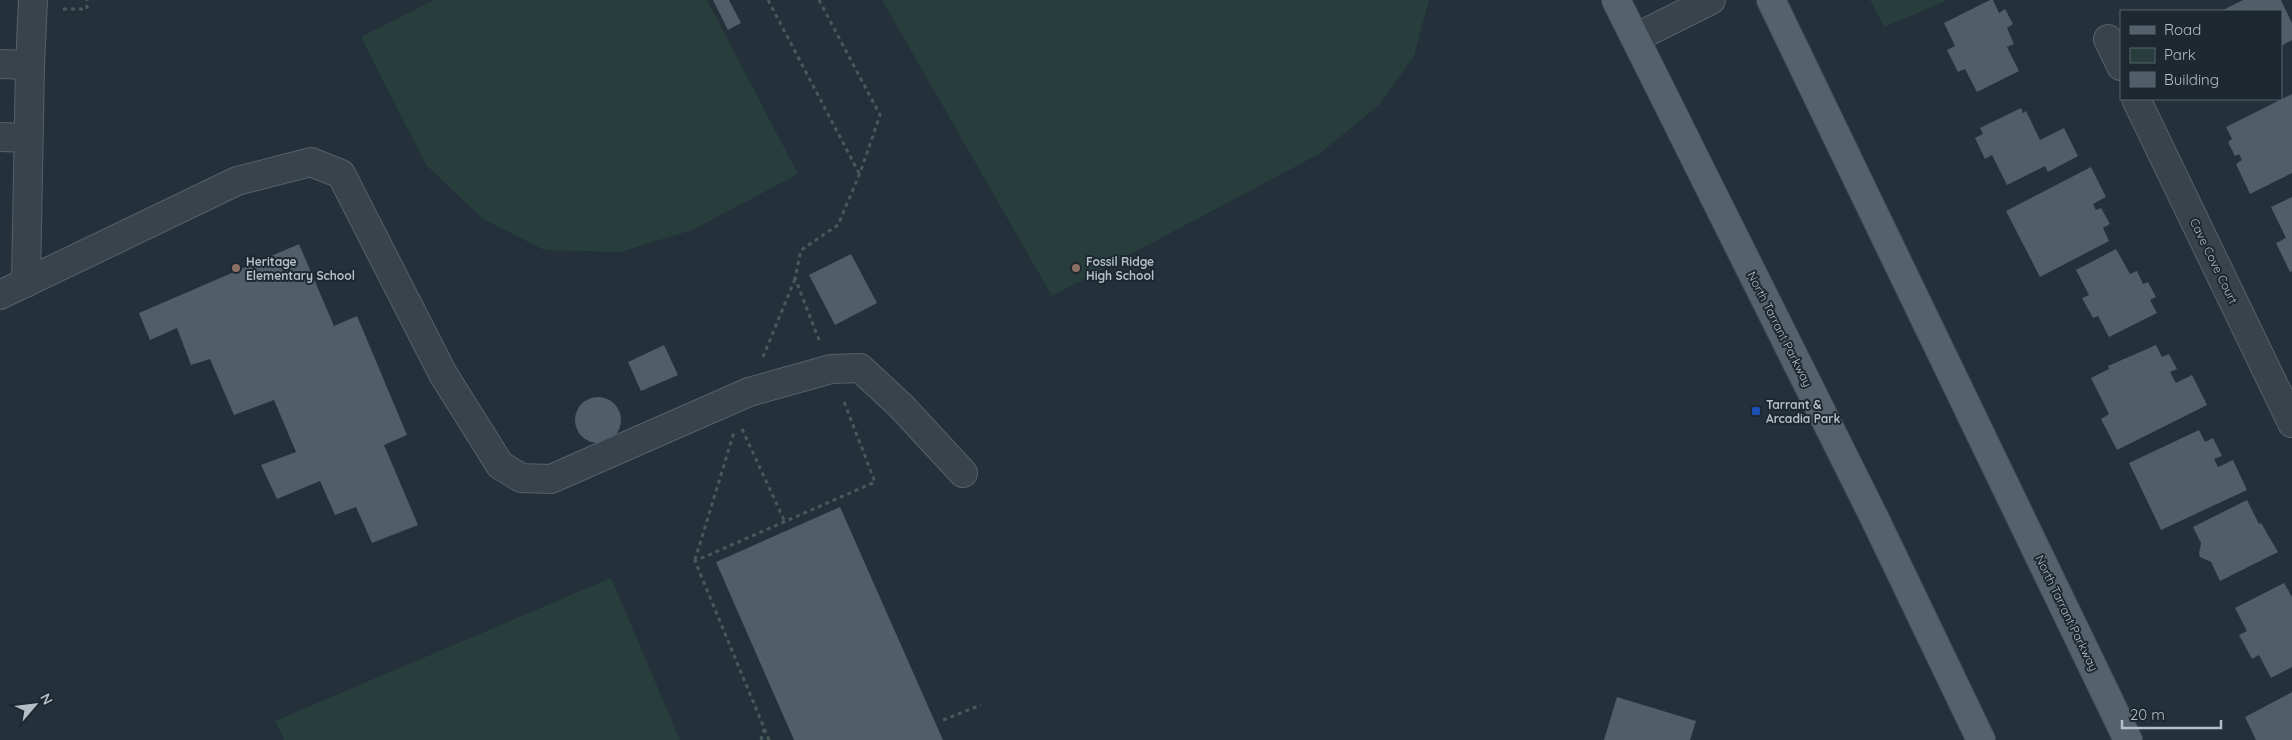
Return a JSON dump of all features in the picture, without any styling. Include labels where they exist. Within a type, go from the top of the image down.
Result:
[{"type":"main road","name":"North Tarrant Parkway","points":[[1616,0],[1869,507],[1981,740]]},
{"type":"main road","name":"North Tarrant Parkway","points":[[1771,0],[2128,740]]},
{"type":"street","points":[[26,283],[28,138],[33,0]]},
{"type":"street","points":[[1634,38],[1710,0]]},
{"type":"street","points":[[2108,39],[2120,64]]},
{"type":"street","points":[[0,64],[30,65]]},
{"type":"street","name":"Cave Cove Court","points":[[2136,100],[2292,423]]},
{"type":"street","points":[[0,137],[28,138]]},
{"type":"street","points":[[0,295],[237,181],[312,162],[341,174],[443,374],[500,465],[521,478],[551,479],[749,392],[831,369],[860,368],[901,406],[963,473]]},
{"type":"path","points":[[768,0],[860,174]]},
{"type":"path","points":[[738,421],[785,522]]},
{"type":"path","points":[[943,720],[981,705]]},
{"type":"path","points":[[761,740],[764,728]]},
{"type":"green space","points":[[434,0],[707,0],[798,174],[692,230],[620,252],[544,250],[483,219],[426,165],[361,37]]},
{"type":"green space","points":[[882,0],[1429,0],[1414,56],[1379,105],[1319,154],[1052,296]]},
{"type":"green space","points":[[1870,0],[1948,0],[1884,27]]},
{"type":"green space","points":[[611,578],[680,740],[284,740],[275,721]]},
{"type":"building","points":[[713,0],[729,0],[741,23],[728,30]]},
{"type":"building","points":[[1993,0],[1999,13],[2005,9],[2013,24],[2007,28],[2014,44],[2007,47],[2019,71],[1977,92],[1965,69],[1958,72],[1947,50],[1955,46],[1944,23]]},
{"type":"building","points":[[2243,0],[2281,0],[2292,23],[2292,40],[2282,45],[2282,10],[2223,10]]},
{"type":"building","points":[[2292,94],[2292,173],[2250,194],[2236,164],[2242,160],[2239,154],[2235,156],[2228,142],[2232,139],[2226,127]]},
{"type":"building","points":[[2021,108],[2023,113],[2026,111],[2040,140],[2064,128],[2078,156],[2048,172],[2045,166],[2007,185],[1992,155],[1985,159],[1975,138],[1983,134],[1980,128]]},
{"type":"building","points":[[2091,167],[2106,197],[2093,204],[2096,210],[2101,208],[2110,224],[2103,228],[2109,241],[2040,277],[2006,211]]},
{"type":"building","points":[[2292,197],[2292,271],[2290,272],[2276,243],[2286,238],[2271,207]]},
{"type":"building","points":[[299,244],[334,326],[357,316],[407,435],[384,445],[418,525],[372,543],[356,507],[335,515],[320,481],[277,499],[261,465],[296,452],[274,400],[234,415],[210,359],[191,365],[177,328],[150,340],[139,313]]},
{"type":"building","points":[[2116,249],[2130,274],[2137,271],[2143,284],[2148,282],[2156,297],[2150,300],[2157,313],[2109,337],[2098,316],[2093,318],[2082,298],[2089,295],[2076,270]]},
{"type":"building","points":[[851,254],[877,303],[835,325],[809,275]]},
{"type":"building","points":[[664,345],[678,375],[641,391],[628,362]]},
{"type":"building","points":[[2156,345],[2162,357],[2169,354],[2177,369],[2170,372],[2176,383],[2192,375],[2207,405],[2117,450],[2101,419],[2109,414],[2091,378],[2109,369],[2108,366]]},
{"type":"building","points":[[593,397],[603,397],[617,407],[621,420],[617,433],[611,439],[603,443],[593,443],[579,433],[575,425],[575,415],[585,401]]},
{"type":"building","points":[[2199,430],[2205,442],[2213,438],[2222,456],[2214,459],[2218,467],[2233,460],[2247,490],[2161,530],[2129,463]]},
{"type":"building","points":[[2247,500],[2259,524],[2261,523],[2278,552],[2220,581],[2211,562],[2200,557],[2201,543],[2193,527]]},
{"type":"building","points":[[840,507],[943,740],[794,740],[716,562]]},
{"type":"building","points":[[2284,583],[2292,597],[2292,667],[2271,678],[2259,655],[2252,659],[2239,635],[2247,631],[2235,608]]},
{"type":"building","points":[[2292,692],[2292,740],[2256,740],[2245,717]]},
{"type":"building","points":[[1617,697],[1696,721],[1690,740],[1604,740]]},
{"type":"place","name":"Heritage Elementary School","points":[[236,268]]},
{"type":"place","name":"Fossil Ridge High School","points":[[1076,268]]},
{"type":"place","name":"Tarrant & Arcadia Park","points":[[1756,411]]}]
